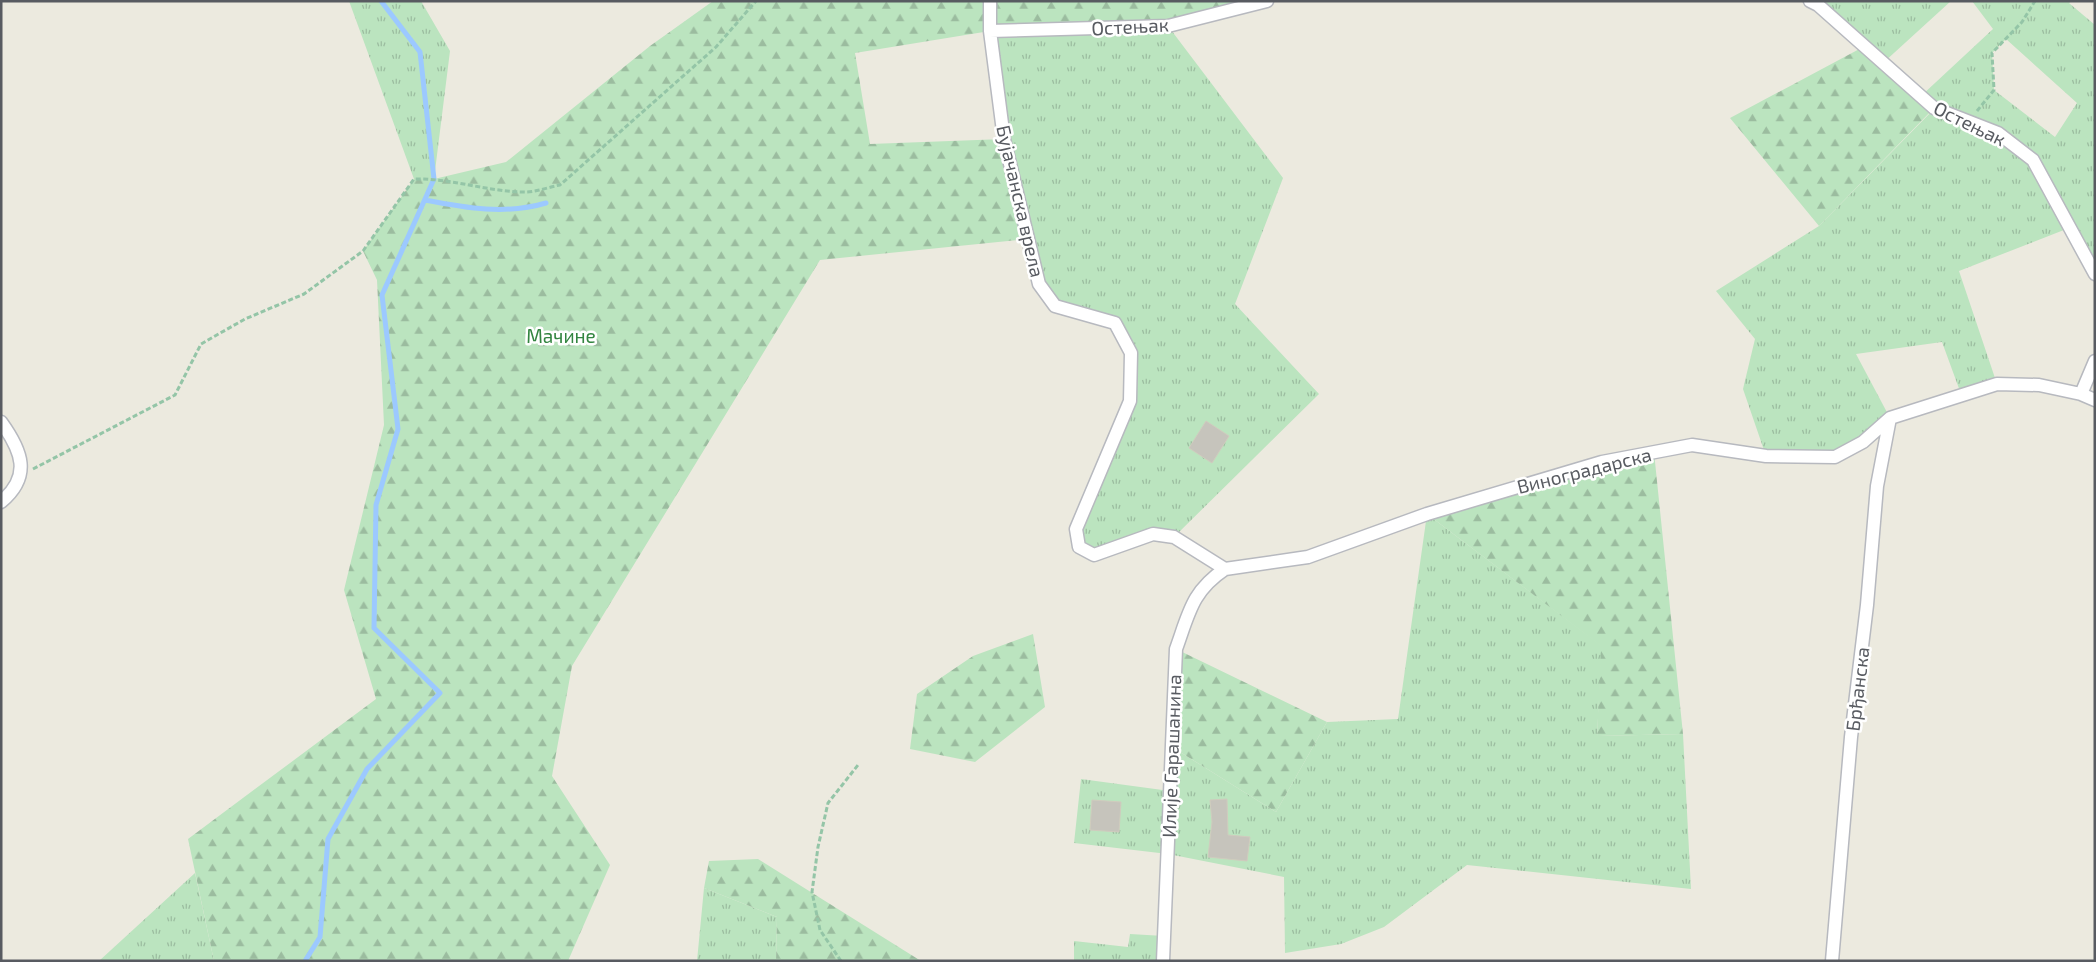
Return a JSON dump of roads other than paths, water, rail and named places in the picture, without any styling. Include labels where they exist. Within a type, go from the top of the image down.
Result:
[{"type":"street","name":"Бујачанска врела","points":[[990,1],[990,30],[1004,139],[1039,284],[1055,306],[1115,323],[1132,353],[1130,401],[1076,530],[1079,547],[1094,555],[1152,534],[1174,537],[1225,569]]},
{"type":"street","name":"Остењак","points":[[990,30],[1168,26],[1267,1]]},
{"type":"street","name":"Остењак","points":[[1810,1],[1818,5],[1934,108],[1998,133],[2033,160],[2095,274]]},
{"type":"street","points":[[2082,394],[2095,361]]},
{"type":"street","name":"Виноградарска","points":[[1225,569],[1308,557],[1445,508],[1602,462],[1673,448],[1692,445],[1766,456],[1835,457],[1863,442],[1890,418],[1997,384],[2039,385],[2082,394],[2095,400]]},
{"type":"street","name":"Брђанска","points":[[1832,961],[1851,737],[1867,605],[1877,486],[1890,418]]},
{"type":"street","points":[[1,422],[17,448],[20,457],[21,475],[14,492],[1,502]]},
{"type":"street","name":"Илије Гарашанина","points":[[1163,961],[1176,649],[1193,600],[1208,581],[1225,569]]},
{"type":"waterway","points":[[305,961],[320,937],[328,839],[367,769],[440,693],[374,628],[376,505],[398,429],[382,295],[434,179],[420,52],[381,1]]},
{"type":"waterway","points":[[425,200],[486,209],[516,209],[546,203]]},
{"type":"park label","name":"Мачине","points":[[561,335]]}]
